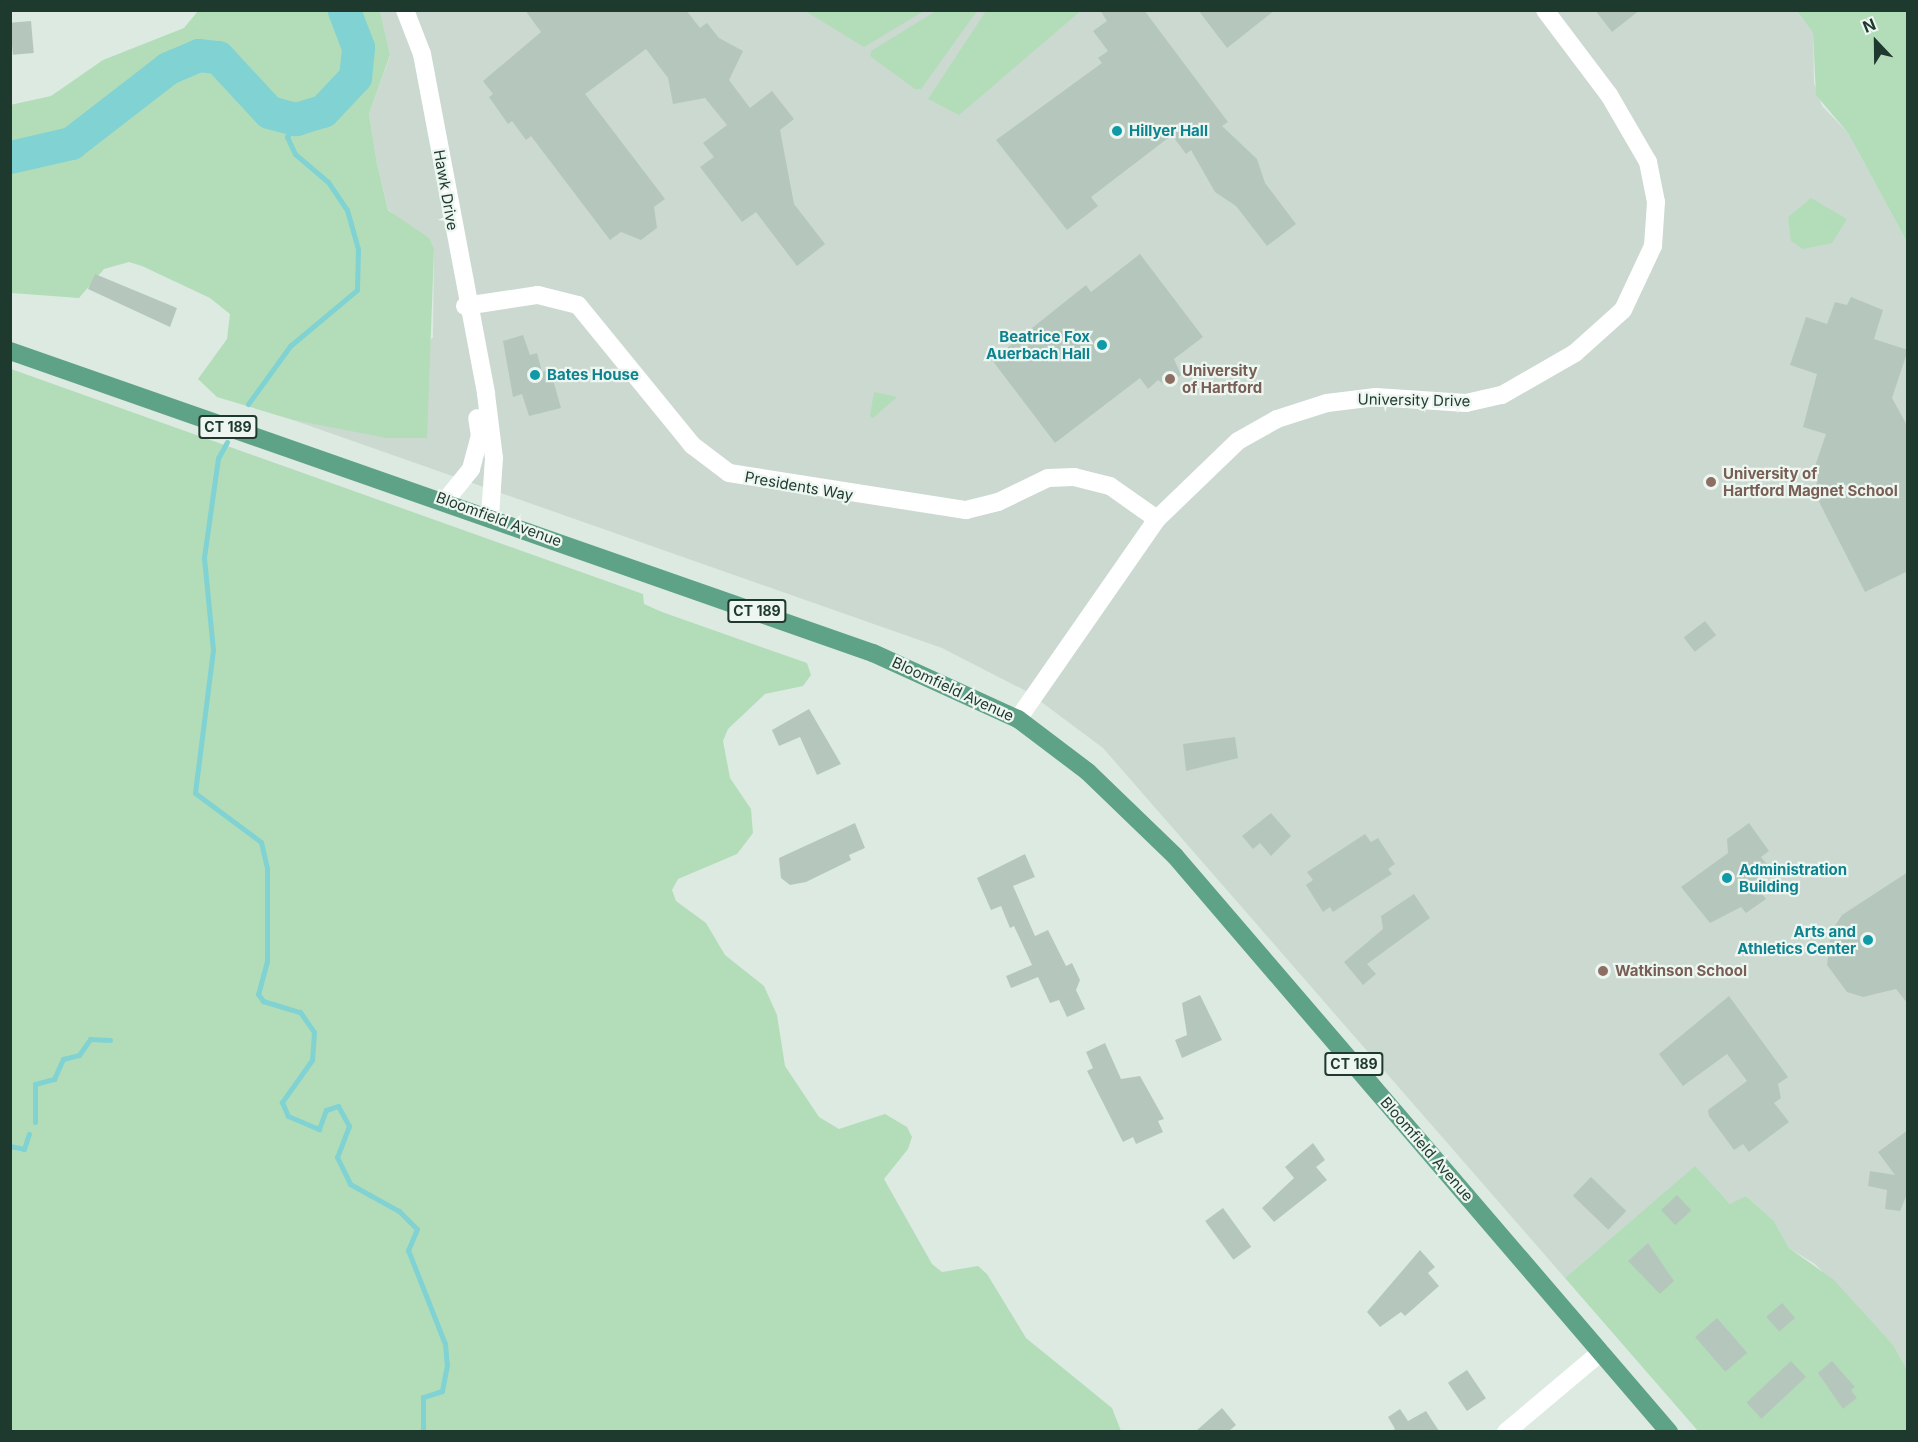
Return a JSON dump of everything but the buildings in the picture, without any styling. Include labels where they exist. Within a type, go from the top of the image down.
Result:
[{"type":"main road","name":"Bloomfield Avenue","points":[[10,351],[446,500],[873,653],[1017,719],[1088,772],[1175,856],[1669,1431]]},
{"type":"street","name":"Hawk Drive","points":[[405,10],[422,54],[465,306],[494,458],[490,516]]},
{"type":"street","name":"University Drive","points":[[1017,719],[1157,519],[1211,462],[1277,419],[1349,399],[1466,403],[1494,398],[1562,362],[1623,310],[1653,246],[1656,202],[1648,162],[1609,95],[1545,10]]},
{"type":"street","name":"Presidents Way","points":[[465,306],[538,295],[578,305],[692,445],[729,473],[966,510],[998,502],[1048,478],[1074,477],[1110,486],[1157,519]]},
{"type":"street","name":"Hawk Drive","points":[[446,500],[471,469],[480,436],[473,396],[479,372]]},
{"type":"street","points":[[1506,1431],[1601,1352]]},
{"type":"shaded area","name":"University of Hartford","points":[[380,11],[1797,11],[1813,33],[1814,83],[1822,106],[1848,133],[1907,242],[1907,1370],[1894,1346],[1815,1264],[1789,1248],[1774,1221],[1746,1196],[1731,1205],[1695,1167],[1565,1278],[1103,748],[1028,692],[942,648],[293,420],[361,432],[433,337],[434,249],[388,209],[377,164],[369,114],[390,56]]},
{"type":"green space","points":[[1082,10],[959,115],[928,99],[986,11]]},
{"type":"green space","points":[[198,11],[380,11],[390,55],[369,114],[377,164],[388,210],[429,238],[434,249],[427,438],[387,438],[293,420],[217,397],[198,379],[227,339],[230,314],[210,298],[142,266],[129,262],[104,269],[79,298],[11,293],[10,105],[51,96],[103,60],[184,28]]},
{"type":"green space","points":[[805,11],[924,11],[864,47]]},
{"type":"green space","points":[[936,11],[977,11],[921,89],[915,89],[870,56],[871,51]]},
{"type":"green space","points":[[1797,11],[1907,11],[1907,242],[1848,133],[1816,95],[1813,33]]},
{"type":"green space","points":[[1811,198],[1847,219],[1832,243],[1803,249],[1791,241],[1788,217]]},
{"type":"green space","points":[[11,369],[643,594],[644,604],[662,612],[807,663],[811,675],[803,686],[765,694],[728,729],[723,741],[730,778],[751,809],[753,833],[737,854],[678,879],[672,890],[676,901],[706,923],[725,955],[764,986],[777,1015],[785,1066],[819,1117],[839,1129],[885,1114],[907,1127],[912,1137],[908,1149],[884,1179],[932,1264],[942,1272],[978,1266],[987,1274],[1026,1338],[1112,1408],[1121,1431],[11,1431]]},
{"type":"green space","points":[[874,392],[897,397],[873,418],[870,416]]},
{"type":"green space","points":[[1695,1166],[1730,1204],[1746,1196],[1774,1221],[1789,1248],[1834,1280],[1894,1346],[1907,1370],[1907,1431],[1698,1431],[1565,1278]]},
{"type":"waterway","points":[[10,157],[71,143],[168,68],[198,55],[218,57],[269,112],[296,119],[323,111],[355,77],[358,47],[344,10]]},
{"type":"waterway","points":[[248,404],[290,346],[357,290],[358,249],[347,210],[328,182],[295,154],[287,137],[296,119]]},
{"type":"waterway","points":[[227,442],[218,458],[204,558],[213,650],[195,793],[261,842],[267,868],[267,961],[258,994],[263,1001],[300,1012],[314,1032],[312,1060],[282,1102],[288,1116],[319,1129],[326,1110],[338,1106],[349,1126],[337,1157],[350,1184],[399,1211],[417,1229],[408,1250],[445,1344],[447,1365],[442,1391],[423,1397],[423,1432]]},
{"type":"waterway","points":[[35,1122],[35,1084],[54,1079],[63,1059],[79,1055],[90,1039],[110,1040]]},
{"type":"waterway","points":[[10,1146],[24,1149],[29,1134]]},
{"type":"place","name":"Hillyer Hall","points":[[1117,131]]},
{"type":"place","name":"Beatrice Fox Auerbach Hall","points":[[1102,345]]},
{"type":"place","name":"Bates House","points":[[535,375]]},
{"type":"place","name":"University of Hartford","points":[[1170,379]]},
{"type":"place","name":"University of Hartford Magnet School","points":[[1711,482]]},
{"type":"place","name":"Administration Building","points":[[1727,878]]},
{"type":"place","name":"Arts and Athletics Center","points":[[1868,940]]},
{"type":"place","name":"Watkinson School","points":[[1603,971]]}]
